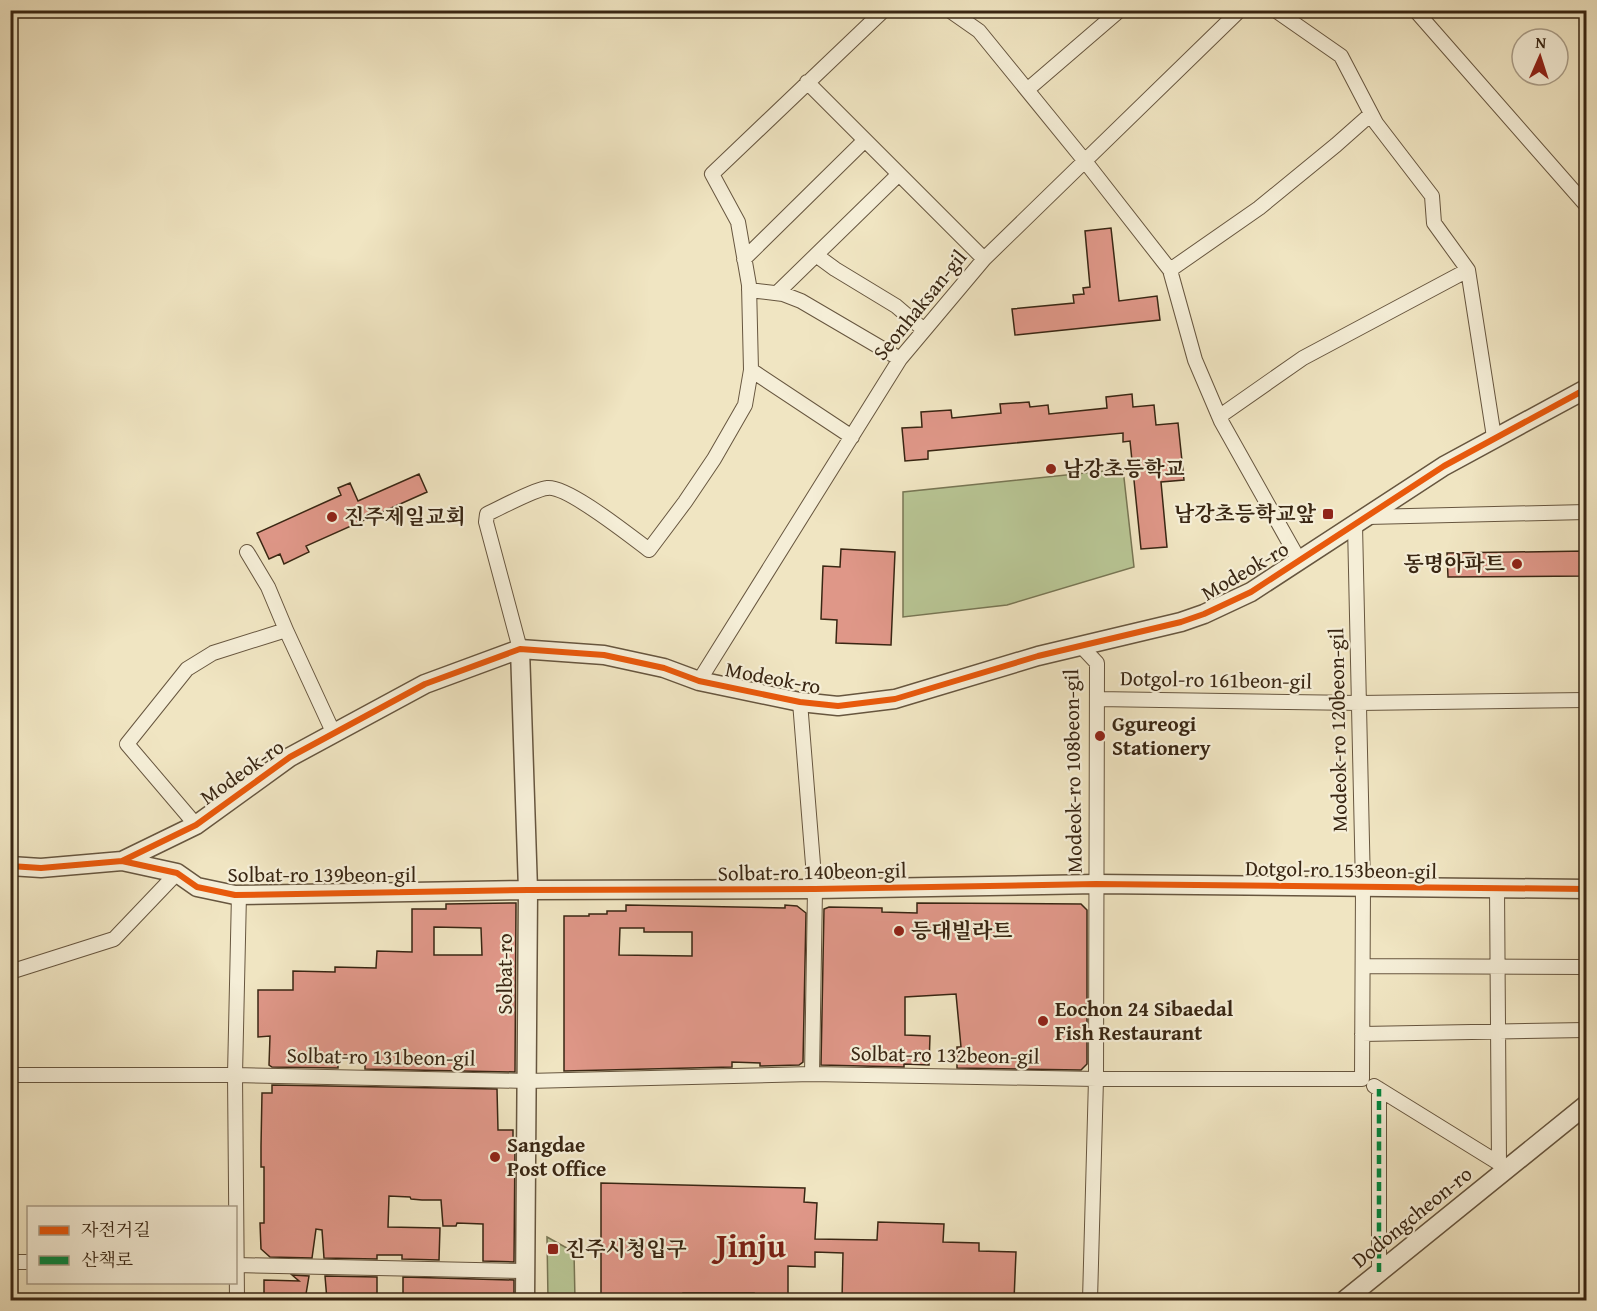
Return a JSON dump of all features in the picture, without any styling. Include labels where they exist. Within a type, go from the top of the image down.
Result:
[{"type":"street","points":[[520,649],[486,522],[487,514],[546,488],[559,489],[577,499],[649,550],[685,502],[740,414],[745,405],[751,370],[749,290],[738,222],[712,174],[884,10]]},
{"type":"street","points":[[1027,90],[1120,10]]},
{"type":"street","name":"Seonhaksan-gil","points":[[699,681],[900,358],[984,259],[1240,10]]},
{"type":"street","points":[[1275,10],[1341,56],[1376,123],[1432,196],[1434,223],[1468,270],[1494,437]]},
{"type":"street","points":[[1415,10],[1587,205]]},
{"type":"street","points":[[949,11],[979,31],[1170,270],[1195,360],[1220,416],[1299,560]]},
{"type":"street","points":[[807,82],[984,259]]},
{"type":"street","points":[[1170,270],[1259,208],[1371,114]]},
{"type":"street","points":[[744,259],[865,140]]},
{"type":"street","points":[[777,293],[899,174]]},
{"type":"street","points":[[816,255],[896,306],[924,330]]},
{"type":"street","points":[[1220,416],[1303,358],[1468,270]]},
{"type":"street","points":[[749,290],[777,293],[801,301],[900,358]]},
{"type":"street","points":[[751,370],[852,437]]},
{"type":"street","name":"Modeok-ro","points":[[10,866],[41,868],[122,861],[196,825],[290,757],[425,684],[520,649],[604,655],[664,668],[699,681],[800,702],[838,705],[895,699],[1027,659],[1181,622],[1251,592],[1444,466],[1587,388]]},
{"type":"street","points":[[1361,521],[1547,511],[1587,512]]},
{"type":"street","name":"Modeok-ro 120beon-gil","points":[[1361,521],[1359,703],[1363,887],[1362,1078]]},
{"type":"street","points":[[247,552],[268,587],[334,734]]},
{"type":"street","points":[[196,825],[127,744],[187,669],[213,653],[286,630]]},
{"type":"street","name":"Modeok-ro 108beon-gil","points":[[1082,647],[1096,663],[1097,699],[1096,1079],[1090,1300]]},
{"type":"street","name":"Solbat-ro","points":[[520,649],[528,890],[525,1300]]},
{"type":"street","name":"Dotgol-ro 161beon-gil","points":[[1097,699],[1359,703],[1587,700]]},
{"type":"street","points":[[800,702],[815,889],[812,1074]]},
{"type":"street","name":"Solbat-ro 139beon-gil","points":[[122,861],[177,873],[197,887],[235,895],[528,890]]},
{"type":"street","points":[[10,972],[114,939],[177,873]]},
{"type":"street","name":"Solbat-ro 140beon-gil","points":[[528,890],[815,889],[1096,884]]},
{"type":"street","name":"Dotgol-ro 153beon-gil","points":[[1096,884],[1587,889]]},
{"type":"street","points":[[1497,888],[1503,1166]]},
{"type":"street","points":[[236,1206],[235,1074],[239,894]]},
{"type":"street","points":[[1363,966],[1587,967]]},
{"type":"street","points":[[1362,1034],[1587,1030]]},
{"type":"street","name":"Solbat-ro 131beon-gil","points":[[10,1076],[235,1074],[527,1081]]},
{"type":"street","name":"Solbat-ro 132beon-gil","points":[[527,1081],[812,1074],[1096,1079],[1362,1078]]},
{"type":"street","name":"Dodongcheon-ro","points":[[1362,1078],[1503,1166]]},
{"type":"street","points":[[1379,1089],[1379,1272]]},
{"type":"street","name":"Dodongcheon-ro","points":[[1345,1300],[1503,1166],[1587,1105]]},
{"type":"street","points":[[10,1262],[27,1262]]},
{"type":"street","points":[[237,1265],[525,1271]]},
{"type":"street","points":[[237,1284],[237,1300]]},
{"type":"green space","points":[[1123,469],[1134,567],[1007,605],[903,617],[903,492]]},
{"type":"green space","points":[[547,1237],[574,1252],[575,1300],[548,1300]]},
{"type":"building","points":[[1111,228],[1119,301],[1157,296],[1160,320],[1015,335],[1012,309],[1074,303],[1073,295],[1084,294],[1083,288],[1090,287],[1085,231]]},
{"type":"building","points":[[1132,394],[1133,407],[1154,405],[1156,425],[1178,423],[1184,480],[1161,482],[1167,547],[1141,549],[1130,441],[1123,442],[1123,433],[928,451],[928,459],[905,461],[902,428],[922,427],[921,412],[951,410],[952,418],[1001,413],[1000,404],[1029,402],[1030,407],[1048,405],[1049,414],[1107,408],[1106,397]]},
{"type":"building","name":"진주제일교회","points":[[419,474],[427,492],[306,546],[309,552],[284,564],[280,554],[269,559],[257,533],[341,495],[338,488],[350,483],[358,501]]},
{"type":"building","points":[[841,549],[895,552],[891,645],[836,643],[837,620],[821,619],[823,566],[840,567]]},
{"type":"building","name":"동명아파트","points":[[1587,551],[1587,576],[1448,577],[1447,553]]},
{"type":"building","points":[[516,903],[515,1072],[365,1069],[365,1055],[338,1055],[338,1068],[272,1067],[269,1065],[270,1036],[258,1037],[258,990],[293,990],[293,971],[335,972],[335,967],[376,968],[377,951],[412,952],[412,909],[446,909],[446,904]],"holes":[[[434,927],[481,928],[482,955],[434,955]]]},
{"type":"building","points":[[917,903],[1081,904],[1087,910],[1087,1064],[1081,1070],[957,1068],[957,1047],[961,1047],[956,994],[905,997],[905,1035],[930,1036],[929,1065],[904,1064],[904,1067],[821,1065],[824,909],[829,907],[882,908],[882,912],[917,913]]},
{"type":"building","points":[[626,905],[785,908],[785,905],[797,906],[806,913],[803,1062],[799,1065],[760,1066],[760,1063],[732,1062],[732,1067],[564,1071],[564,916],[589,916],[589,914],[607,914],[607,911],[626,911]],"holes":[[[620,928],[644,928],[644,932],[692,932],[692,956],[619,955]]]},
{"type":"building","points":[[272,1085],[497,1089],[498,1130],[513,1130],[515,1141],[514,1262],[483,1261],[483,1224],[457,1223],[456,1226],[443,1226],[441,1200],[389,1196],[388,1227],[440,1228],[439,1260],[402,1259],[402,1255],[377,1255],[377,1259],[324,1258],[322,1230],[316,1229],[312,1258],[270,1257],[261,1249],[260,1223],[264,1223],[264,1167],[261,1167],[262,1093],[272,1093]]},
{"type":"building","points":[[601,1183],[805,1188],[804,1202],[817,1203],[815,1239],[877,1240],[878,1222],[944,1224],[943,1242],[979,1243],[979,1251],[1016,1252],[1014,1300],[842,1300],[843,1253],[815,1252],[815,1267],[788,1266],[788,1300],[754,1300],[754,1293],[683,1293],[683,1300],[601,1300]]},
{"type":"building","points":[[292,1275],[309,1276],[305,1300],[264,1300],[264,1280],[299,1281]]},
{"type":"building","points":[[325,1276],[377,1277],[377,1300],[327,1300]]},
{"type":"building","points":[[403,1277],[514,1280],[514,1300],[403,1300]]},
{"type":"marked path","points":[[1379,1089],[1379,1272]]},
{"type":"cycle path","points":[[10,866],[41,868],[122,861],[196,825],[290,757],[425,684],[520,649],[604,655],[664,668],[699,681],[800,702],[838,706],[895,699],[1038,656],[1181,622],[1251,592],[1444,466],[1586,389]]},
{"type":"cycle path","points":[[122,861],[177,873],[197,887],[235,895],[1096,884],[1586,889]]},
{"type":"place","name":"남강초등학교","points":[[1051,469]]},
{"type":"place","name":"남강초등학교앞","points":[[1328,514]]},
{"type":"place","name":"진주제일교회","points":[[332,517]]},
{"type":"place","name":"동명아파트","points":[[1517,564]]},
{"type":"place","name":"Ggureogi Stationery","points":[[1100,736]]},
{"type":"place","name":"등대빌라트","points":[[899,931]]},
{"type":"place","name":"Eochon 24 Sibaedal Fish Restaurant","points":[[1043,1021]]},
{"type":"place","name":"Sangdae Post Office","points":[[495,1157]]},
{"type":"place","name":"진주시청입구","points":[[553,1249]]},
{"type":"district","name":"Jinju","points":[[751,1245]]}]
